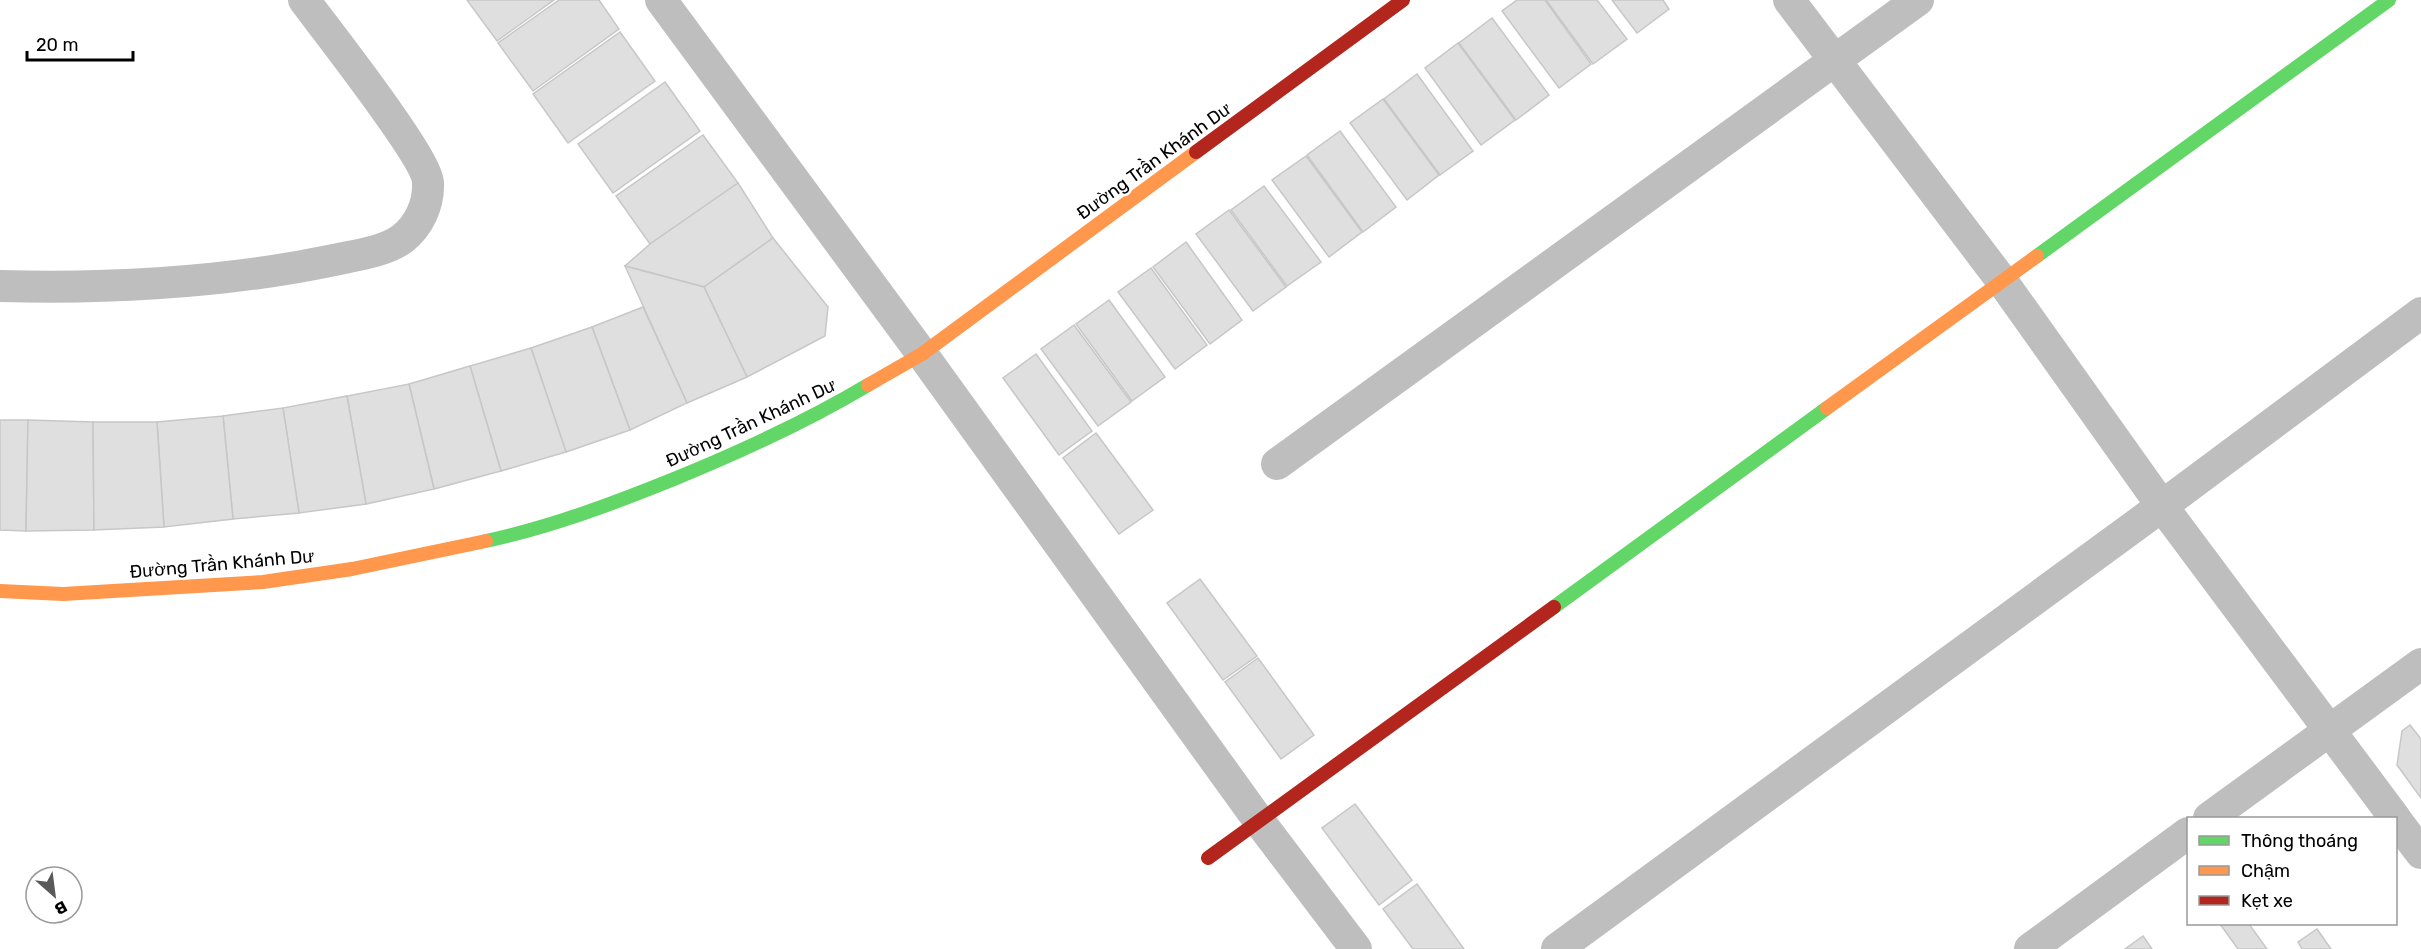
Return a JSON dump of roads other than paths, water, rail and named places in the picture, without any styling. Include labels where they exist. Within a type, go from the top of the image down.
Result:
[{"type":"street","points":[[0,286],[117,287],[203,280],[306,266],[392,245],[404,238],[423,214],[428,181],[416,156],[304,0]]},
{"type":"street","points":[[661,0],[922,354],[1259,821],[1356,949]]},
{"type":"street","name":"Đường Trần Khánh Dư","points":[[0,591],[63,594],[262,582],[352,569],[534,531],[646,490],[729,456],[847,398],[922,354],[1403,0]]},
{"type":"street","points":[[1789,0],[2002,281],[2162,506],[2393,817]]},
{"type":"street","points":[[1277,464],[1836,62],[1918,0]]},
{"type":"street","points":[[1208,858],[2390,0]]},
{"type":"street","points":[[1557,949],[2162,506],[2421,313]]},
{"type":"street","points":[[2212,817],[2421,664]]},
{"type":"street","points":[[2397,822],[2421,854]]},
{"type":"street","points":[[2030,949],[2187,834]]}]
